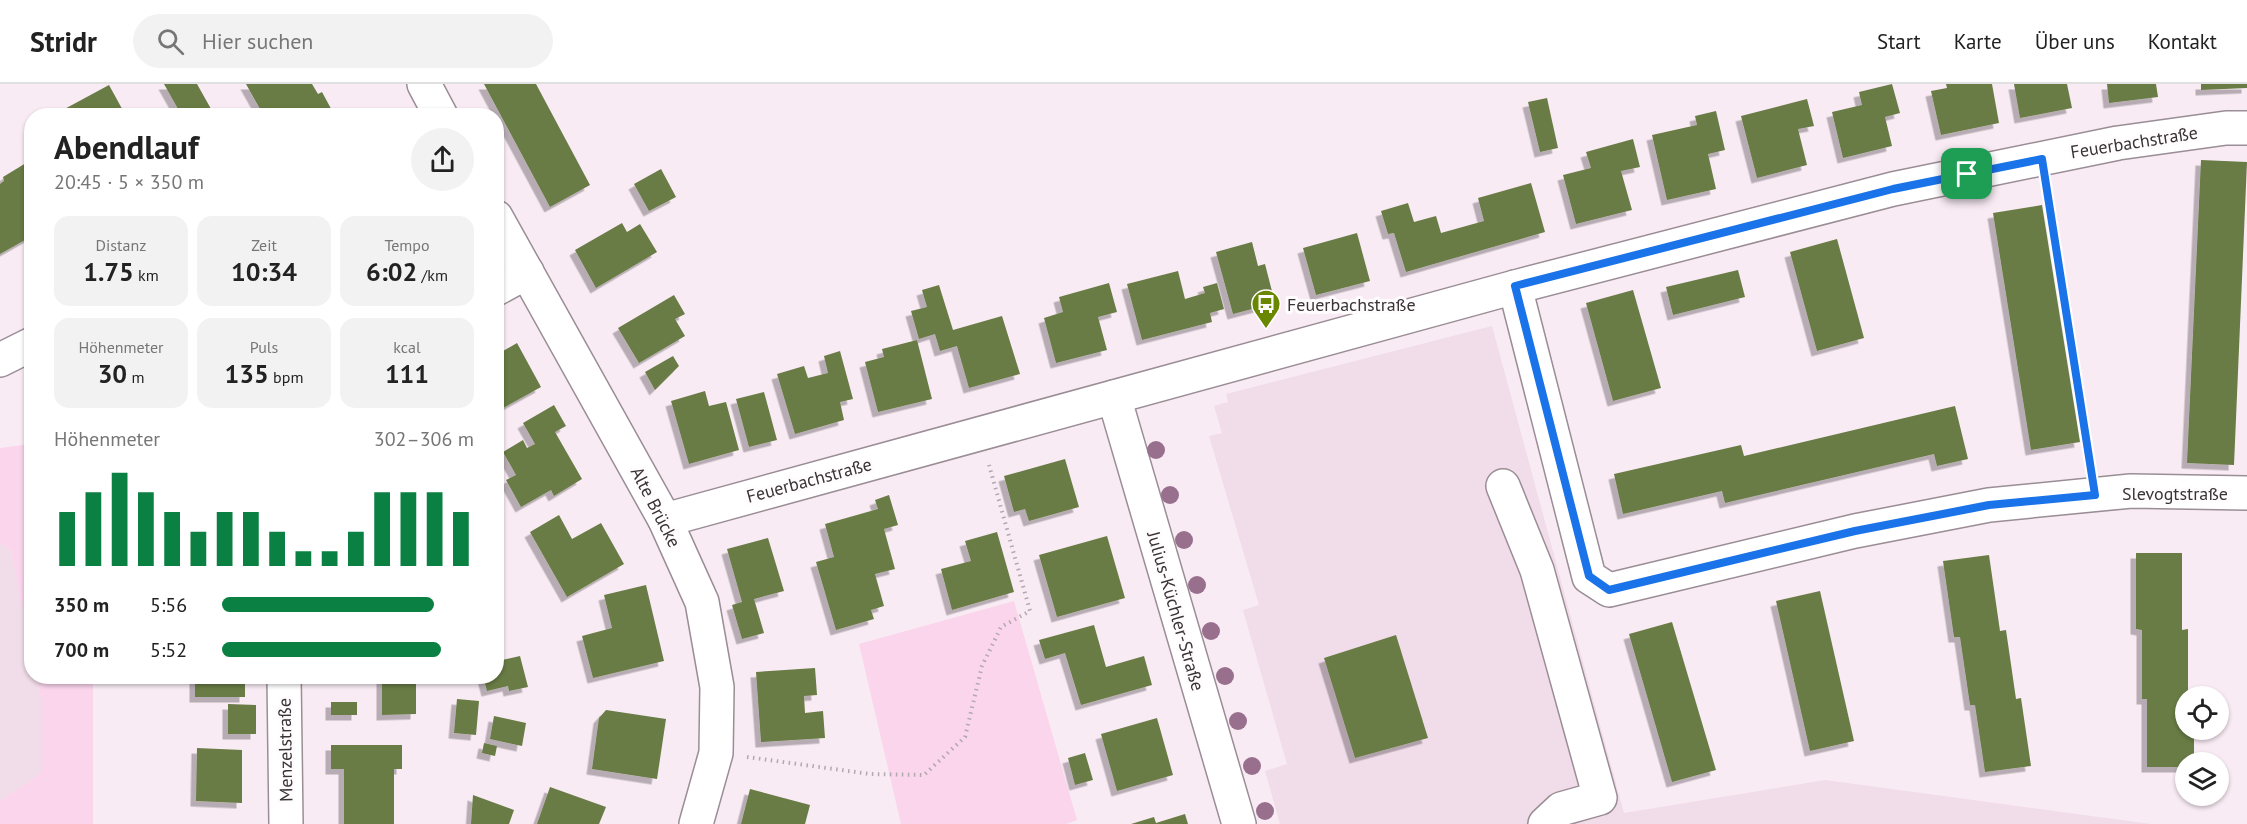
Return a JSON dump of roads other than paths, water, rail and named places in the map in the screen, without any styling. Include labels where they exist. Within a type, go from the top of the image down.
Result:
[{"type":"street","points":[[424,84],[437,108]]},
{"type":"street","name":"Feuerbachstraße","points":[[665,520],[1515,286],[1893,189],[2118,143],[2226,128],[2247,128]]},
{"type":"street","name":"Alte Brücke","points":[[504,231],[665,520],[702,602],[717,687],[716,753],[696,824]]},
{"type":"street","points":[[504,285],[527,272]]},
{"type":"street","name":"Slevogtstraße","points":[[1515,286],[1589,576],[1609,590],[1855,531],[1989,505],[2131,491],[2247,493]]},
{"type":"street","points":[[0,360],[24,348]]},
{"type":"street","name":"Julius-Küchler-Straße","points":[[1114,397],[1239,824]]},
{"type":"street","points":[[1503,486],[1537,570],[1600,798],[1561,809],[1545,824]]},
{"type":"street","name":"Menzelstraße","points":[[284,684],[286,824]]},
{"type":"place","name":"Feuerbachstraße","points":[[1266,330]]}]
